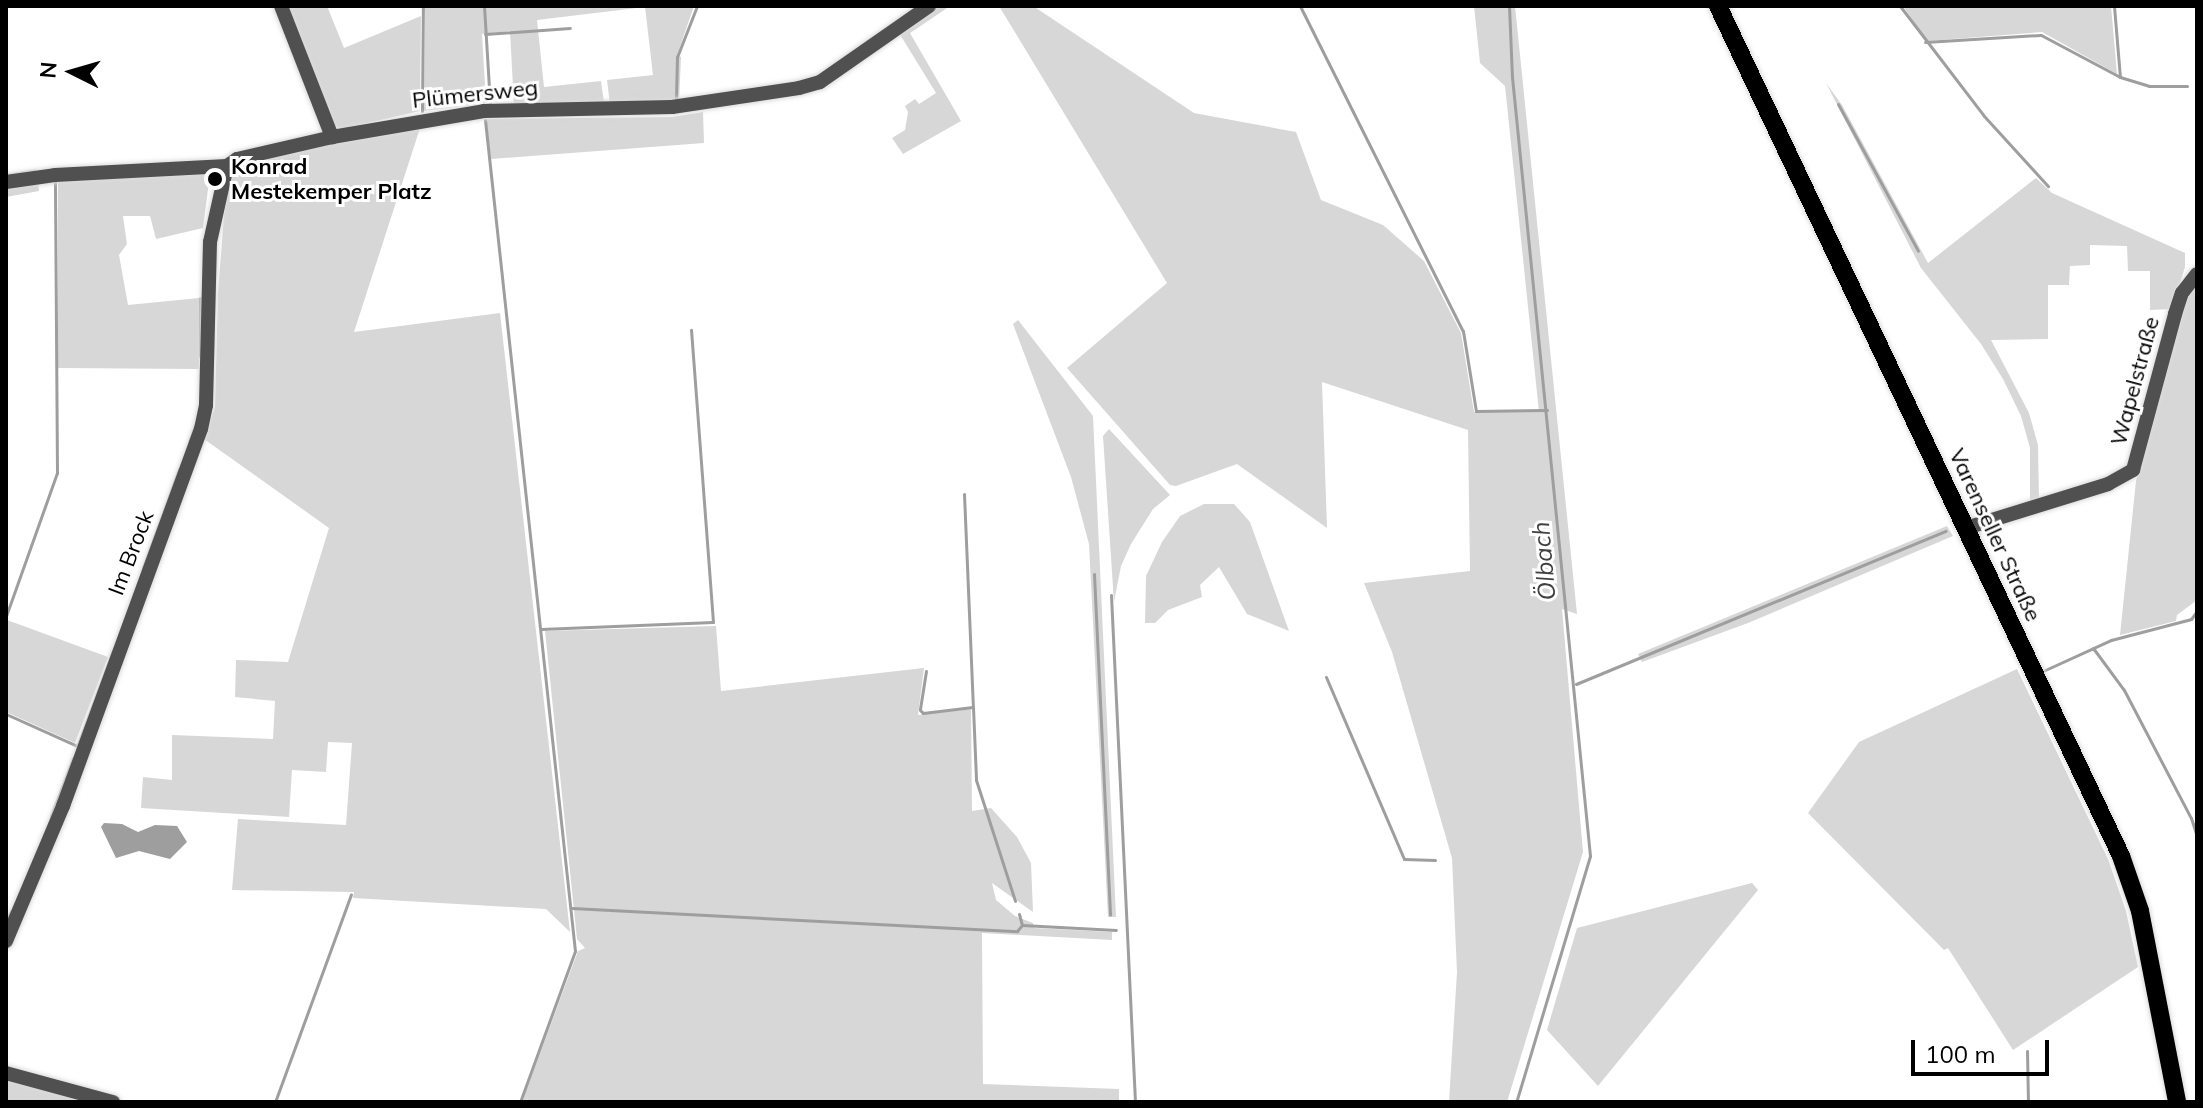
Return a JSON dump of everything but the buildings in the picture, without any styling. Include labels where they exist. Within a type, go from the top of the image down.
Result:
[{"type":"main road","name":"Varenseller Straße","points":[[1718,6],[2132,883],[2177,1102]]},
{"type":"street","points":[[281,6],[332,137]]},
{"type":"street","name":"Plümersweg","points":[[6,182],[55,175],[227,166],[237,159],[332,137],[484,111],[672,107],[799,88],[820,82],[929,6]]},
{"type":"street","name":"Im Brock","points":[[6,941],[63,806],[201,429],[206,405],[210,242],[227,166]]},
{"type":"street","name":"Wapelstraße","points":[[1966,528],[2108,484],[2133,470],[2175,314],[2182,293],[2197,274]]},
{"type":"street","points":[[6,1073],[113,1102]]},
{"type":"shaded area","points":[[286,6],[327,6],[344,48],[421,16],[420,111],[341,129],[333,124]]},
{"type":"shaded area","points":[[425,6],[694,6],[677,55],[681,57],[679,103],[610,105],[607,80],[653,75],[645,7],[537,20],[544,87],[601,81],[604,103],[514,106],[510,31],[482,34],[486,103],[424,111]]},
{"type":"shaded area","points":[[939,6],[950,6],[910,33],[961,121],[903,154],[892,138],[905,130],[908,112],[905,106],[915,99],[919,104],[936,93],[899,33]]},
{"type":"shaded area","points":[[999,6],[1033,6],[1194,113],[1296,132],[1321,200],[1383,225],[1424,261],[1461,333],[1474,412],[1539,412],[1505,86],[1480,63],[1474,6],[1515,6],[1577,614],[1562,609],[1583,852],[1507,1102],[1449,1102],[1457,972],[1452,858],[1392,652],[1364,583],[1470,571],[1468,430],[1322,382],[1327,528],[1237,464],[1176,486],[1170,485],[1067,368],[1167,283]]},
{"type":"shaded area","points":[[1903,6],[2111,6],[2117,74],[2042,32],[1927,41]]},
{"type":"shaded area","points":[[1826,83],[1842,105],[1928,263],[2036,178],[2052,193],[2185,253],[2185,267],[2172,309],[2150,310],[2150,271],[2128,271],[2127,246],[2090,245],[2090,265],[2070,266],[2069,285],[2048,285],[2048,339],[1991,340],[2029,413],[2038,445],[2039,500],[2030,502],[2030,448],[2021,416],[2003,379],[1981,344],[1921,268]]},
{"type":"shaded area","points":[[703,112],[704,143],[491,159],[486,119],[672,117]]},
{"type":"shaded area","points":[[421,125],[354,332],[500,313],[570,932],[546,909],[353,898],[354,892],[232,890],[238,819],[346,825],[352,743],[328,742],[326,772],[292,770],[289,817],[141,808],[143,777],[172,780],[172,735],[273,739],[275,701],[235,697],[236,660],[288,662],[329,528],[204,439],[215,407],[218,293],[224,215],[232,173],[238,162]]},
{"type":"shaded area","points":[[36,169],[39,191],[6,197],[6,174]]},
{"type":"shaded area","points":[[210,174],[203,228],[156,239],[150,216],[123,216],[127,244],[119,255],[128,305],[199,298],[199,369],[58,368],[58,181]]},
{"type":"shaded area","points":[[2197,281],[2197,600],[2177,615],[2176,621],[2120,635],[2136,481],[2179,315]]},
{"type":"shaded area","points":[[1018,320],[1093,416],[1116,917],[1108,917],[1089,544],[1071,477],[1013,324]]},
{"type":"shaded area","points":[[1109,429],[1170,495],[1153,509],[1131,544],[1121,566],[1114,602],[1103,436]]},
{"type":"shaded area","points":[[1204,504],[1234,504],[1250,522],[1289,631],[1247,614],[1219,567],[1200,585],[1202,597],[1168,610],[1155,623],[1145,623],[1146,576],[1162,542],[1180,516]]},
{"type":"shaded area","points":[[1947,526],[1953,536],[1748,623],[1642,662],[1638,654]]},
{"type":"shaded area","points":[[7,620],[108,657],[75,743],[6,712]]},
{"type":"shaded area","points":[[716,626],[721,691],[924,668],[918,715],[971,709],[972,811],[991,808],[1017,837],[1031,863],[1033,912],[992,883],[996,900],[1015,916],[1033,923],[1034,928],[1112,932],[1112,940],[982,933],[983,1084],[1119,1089],[1119,1102],[522,1102],[578,951],[585,948],[577,939],[545,631]]},
{"type":"shaded area","points":[[2017,669],[2108,859],[2126,911],[2138,967],[2013,1050],[1948,948],[1944,950],[1808,813],[1859,742]]},
{"type":"shaded area","points":[[104,823],[122,824],[138,832],[155,825],[177,826],[187,842],[170,859],[139,851],[116,858],[101,827]]},
{"type":"shaded area","points":[[1752,883],[1758,890],[1598,1086],[1547,1030],[1577,928]]},
{"type":"shaded area","points":[[6,1080],[87,1102],[6,1102]]},
{"type":"waterway","points":[[422,111],[423,6]]},
{"type":"waterway","points":[[484,6],[490,105]]},
{"type":"waterway","points":[[676,98],[677,57],[697,6]]},
{"type":"waterway","points":[[1300,6],[1463,331],[1476,411],[1547,410]]},
{"type":"waterway","name":"Ölbach","points":[[1509,6],[1512,77],[1590,856],[1516,1102]]},
{"type":"waterway","points":[[1900,6],[1984,116],[2048,186]]},
{"type":"waterway","points":[[2114,6],[2120,77]]},
{"type":"waterway","points":[[485,34],[570,28]]},
{"type":"waterway","points":[[1925,42],[2041,35],[2120,77],[2149,86],[2187,86]]},
{"type":"waterway","points":[[1838,104],[1918,251]]},
{"type":"waterway","points":[[485,120],[575,951],[520,1102]]},
{"type":"waterway","points":[[6,616],[57,473],[55,182]]},
{"type":"waterway","points":[[200,298],[200,356]]},
{"type":"waterway","points":[[541,629],[713,622],[691,330]]},
{"type":"waterway","points":[[189,442],[196,423]]},
{"type":"waterway","points":[[143,568],[179,469]]},
{"type":"waterway","points":[[964,494],[973,706]]},
{"type":"waterway","points":[[1576,684],[1946,531]]},
{"type":"waterway","points":[[1094,574],[1110,915]]},
{"type":"waterway","points":[[1111,595],[1135,1102]]},
{"type":"waterway","points":[[2043,671],[2111,640],[2191,619],[2197,611]]},
{"type":"waterway","points":[[2093,648],[2124,690],[2191,818],[2197,836]]},
{"type":"waterway","points":[[77,747],[113,650]]},
{"type":"waterway","points":[[926,671],[920,710],[923,713],[973,707],[976,780],[1015,901]]},
{"type":"waterway","points":[[1326,677],[1404,859],[1435,860]]},
{"type":"waterway","points":[[6,714],[75,745]]},
{"type":"waterway","points":[[51,816],[73,758]]},
{"type":"waterway","points":[[275,1102],[351,894]]},
{"type":"waterway","points":[[572,908],[1017,931],[1022,925],[1116,930]]},
{"type":"waterway","points":[[6,922],[11,911]]},
{"type":"waterway","points":[[1019,914],[1022,925]]},
{"type":"waterway","points":[[2027,1051],[2028,1102]]},
{"type":"place","name":"Konrad Mestekemper Platz","points":[[215,179]]}]
